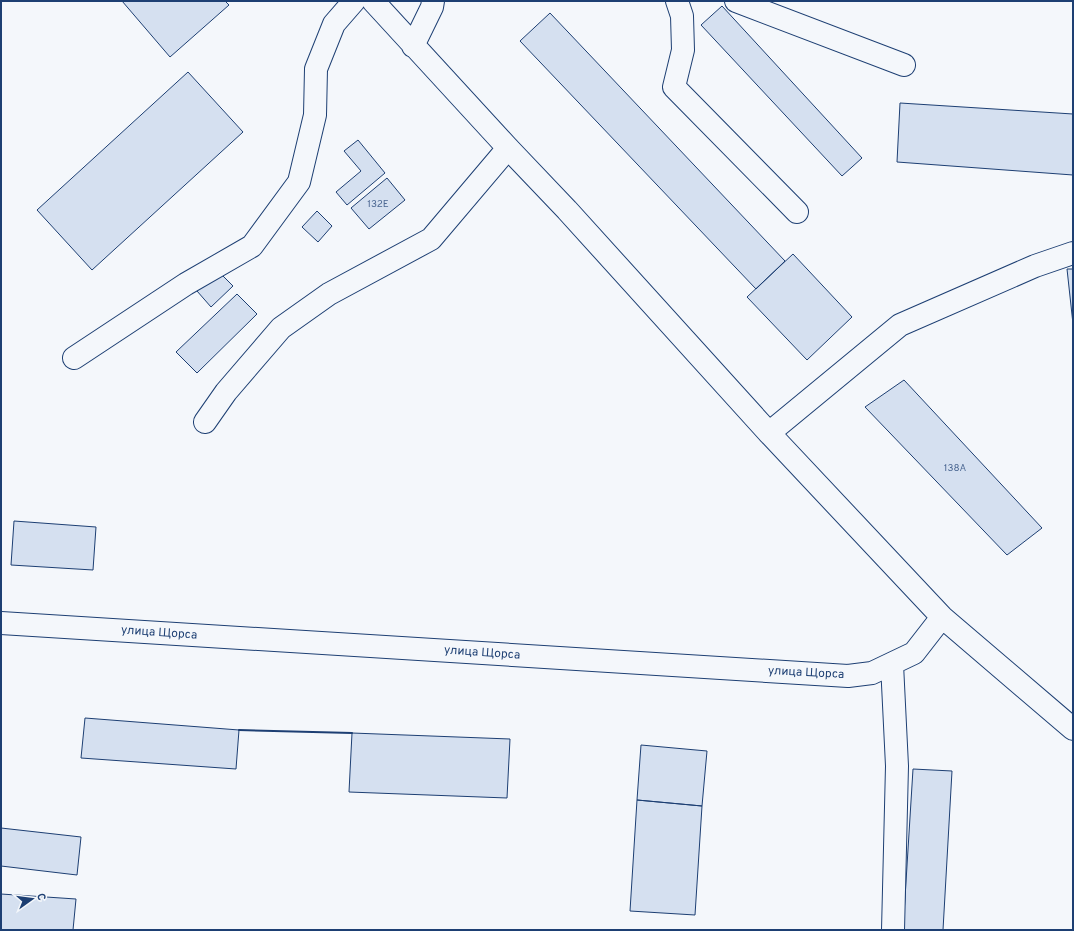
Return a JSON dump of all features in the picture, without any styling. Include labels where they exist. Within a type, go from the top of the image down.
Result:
[{"type":"street","points":[[74,358],[186,284],[252,246],[299,182],[315,115],[316,69],[334,24],[354,1]]},
{"type":"street","points":[[373,1],[413,46],[567,210],[769,433],[942,617],[1073,729]]},
{"type":"street","points":[[413,46],[432,7],[433,1]]},
{"type":"street","points":[[677,1],[682,16],[683,50],[674,87],[797,212]]},
{"type":"street","points":[[736,1],[904,64]]},
{"type":"street","points":[[205,422],[226,392],[281,328],[329,294],[431,240],[508,148]]},
{"type":"street","points":[[769,433],[900,325],[1035,266],[1073,253]]},
{"type":"street","name":"улица Щорса","points":[[1,623],[848,676],[872,673],[914,653],[942,617]]},
{"type":"street","points":[[892,664],[897,766],[892,930]]},
{"type":"building","points":[[122,1],[225,1],[229,5],[170,57]]},
{"type":"building","points":[[722,6],[862,158],[842,176],[701,25]]},
{"type":"building","points":[[550,13],[785,261],[756,289],[520,41]]},
{"type":"building","points":[[188,72],[243,132],[92,270],[37,210]]},
{"type":"building","points":[[900,103],[1073,114],[1073,175],[897,162]]},
{"type":"building","points":[[358,140],[385,173],[347,205],[336,192],[361,171],[344,151]]},
{"type":"building","points":[[387,178],[405,200],[369,229],[351,208]]},
{"type":"building","points":[[317,211],[332,226],[318,242],[302,227]]},
{"type":"building","points":[[793,254],[852,317],[807,360],[747,297]]},
{"type":"building","points":[[1067,269],[1073,269],[1073,324]]},
{"type":"building","points":[[218,271],[233,286],[211,307],[197,291]]},
{"type":"building","points":[[237,294],[257,314],[197,373],[176,352]]},
{"type":"building","points":[[904,380],[1042,528],[1007,555],[865,407]]},
{"type":"building","points":[[14,521],[96,527],[93,570],[11,565]]},
{"type":"building","points":[[85,718],[239,730],[236,769],[81,758]]},
{"type":"building","points":[[352,733],[510,739],[507,798],[349,792]]},
{"type":"building","points":[[641,745],[707,751],[702,806],[637,800]]},
{"type":"building","points":[[913,769],[952,771],[943,930],[903,930]]},
{"type":"building","points":[[637,800],[702,806],[695,915],[630,911]]},
{"type":"building","points":[[1,828],[81,837],[77,875],[1,866]]},
{"type":"building","points":[[1,894],[76,899],[73,930],[1,930]]},
{"type":"wall","points":[[239,730],[352,733]]}]
